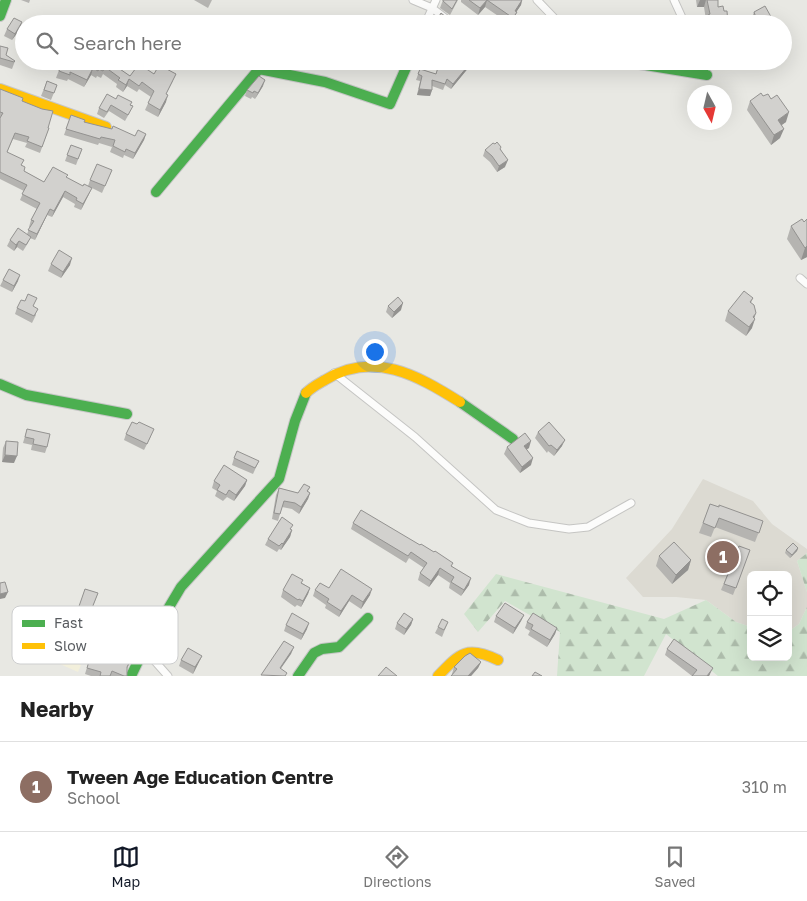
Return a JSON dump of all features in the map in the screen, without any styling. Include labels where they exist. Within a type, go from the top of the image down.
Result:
[{"type":"street","points":[[0,16],[6,0]]},
{"type":"street","points":[[413,0],[432,8],[441,15]]},
{"type":"street","points":[[429,15],[436,0]]},
{"type":"street","points":[[536,0],[551,15]]},
{"type":"street","points":[[674,0],[681,15]]},
{"type":"street","points":[[156,192],[258,70]]},
{"type":"street","points":[[264,70],[325,82],[390,104],[405,70]]},
{"type":"street","points":[[677,70],[708,75]]},
{"type":"street","points":[[706,70],[708,75]]},
{"type":"street","points":[[0,89],[106,127]]},
{"type":"street","points":[[800,278],[807,284]]},
{"type":"street","points":[[170,606],[181,588],[266,495],[278,479],[282,472],[299,408],[306,393],[316,384],[334,373],[356,365],[368,364],[400,372],[440,390],[464,405],[495,430],[513,440]]},
{"type":"street","points":[[334,373],[415,437],[496,510],[529,523],[569,529],[588,527],[631,503]]},
{"type":"street","points":[[0,384],[26,395],[126,414]]},
{"type":"street","points":[[298,676],[315,652],[321,649],[339,647],[368,618]]},
{"type":"street","points":[[438,676],[458,656],[468,651],[476,650],[498,660]]},
{"type":"street","points":[[131,676],[137,664]]},
{"type":"street","points":[[157,664],[168,676]]},
{"type":"shaded area","points":[[703,479],[753,501],[772,524],[807,549],[807,553],[797,561],[807,592],[807,607],[799,624],[792,629],[792,571],[747,571],[747,626],[736,622],[706,600],[676,597],[643,597],[626,578],[672,529]]},
{"type":"shaded area","points":[[60,664],[81,665],[78,672]]},
{"type":"green space","points":[[807,553],[807,592],[797,561]]},
{"type":"green space","points":[[496,574],[664,619],[706,600],[736,622],[747,626],[747,661],[792,661],[792,629],[799,624],[807,607],[807,676],[718,676],[666,634],[644,676],[557,676],[560,632],[505,601],[478,632],[464,614]]},
{"type":"building","points":[[443,0],[457,0],[452,9]]},
{"type":"building","points":[[469,0],[487,0],[480,8]]},
{"type":"building","points":[[487,0],[522,0],[515,11],[517,12],[515,15],[509,15]]},
{"type":"building","points":[[707,0],[718,0],[718,7],[723,6],[727,15],[708,15],[710,14]]},
{"type":"building","points":[[765,6],[770,15],[755,15],[754,12]]},
{"type":"building","points":[[14,18],[15,18],[15,34],[7,29]]},
{"type":"building","points":[[0,46],[8,48],[6,55],[14,62],[0,58]]},
{"type":"building","points":[[92,70],[87,80],[70,72],[70,75],[59,71]]},
{"type":"building","points":[[109,70],[121,70],[130,76],[134,70],[148,70],[154,74],[156,70],[168,70],[176,74],[160,110],[148,103],[154,91],[142,82],[139,86],[129,79],[126,85],[118,80],[120,78]]},
{"type":"building","points":[[420,70],[436,74],[437,70],[465,70],[453,84],[447,79],[445,84],[432,80],[432,90],[419,89],[422,76],[418,74]]},
{"type":"building","points":[[259,76],[265,80],[258,93],[247,90]]},
{"type":"building","points":[[47,81],[57,85],[54,93],[44,90]]},
{"type":"building","points":[[0,89],[23,98],[22,101],[53,111],[42,147],[27,141],[29,137],[15,133],[7,152],[24,160],[21,165],[25,167],[24,171],[44,182],[53,167],[68,175],[66,177],[83,186],[84,184],[92,188],[83,204],[65,191],[54,211],[50,209],[37,234],[28,230],[34,221],[31,220],[40,203],[22,194],[27,185],[0,172],[0,118],[3,113],[0,112]]},
{"type":"building","points":[[761,93],[763,96],[768,94],[771,99],[777,95],[789,112],[778,120],[784,129],[774,135],[750,101]]},
{"type":"building","points":[[107,94],[116,99],[118,95],[132,102],[130,105],[133,106],[128,115],[111,105],[107,112],[99,108]]},
{"type":"building","points":[[71,115],[85,120],[84,122],[112,129],[113,126],[135,136],[138,130],[146,134],[135,153],[126,149],[125,152],[113,146],[115,140],[101,137],[100,139],[66,129]]},
{"type":"building","points":[[497,142],[508,160],[499,166],[485,150]]},
{"type":"building","points":[[71,145],[82,149],[78,159],[67,155]]},
{"type":"building","points":[[97,164],[112,170],[105,186],[90,180]]},
{"type":"building","points":[[802,219],[804,222],[807,219],[807,246],[805,248],[791,226]]},
{"type":"building","points":[[18,228],[31,237],[26,245],[19,241],[16,245],[10,240]]},
{"type":"building","points":[[59,250],[72,258],[63,272],[51,264]]},
{"type":"building","points":[[9,269],[20,275],[14,286],[3,280]]},
{"type":"building","points":[[744,291],[753,298],[750,302],[754,305],[756,313],[753,317],[755,319],[749,327],[728,311]]},
{"type":"building","points":[[28,294],[37,298],[33,306],[38,309],[34,316],[17,308],[21,300],[25,301]]},
{"type":"building","points":[[398,297],[403,303],[394,312],[388,306]]},
{"type":"building","points":[[132,422],[137,424],[139,422],[154,429],[147,444],[126,434]]},
{"type":"building","points":[[549,422],[565,440],[557,450],[551,445],[549,446],[538,432]]},
{"type":"building","points":[[27,429],[50,434],[47,447],[33,444],[34,439],[25,437]]},
{"type":"building","points":[[525,433],[531,441],[524,446],[533,458],[522,467],[507,447]]},
{"type":"building","points":[[6,441],[18,442],[17,456],[5,455]]},
{"type":"building","points":[[237,451],[259,461],[255,468],[234,458]]},
{"type":"building","points":[[224,465],[247,480],[236,495],[229,490],[226,495],[217,490],[220,485],[214,481]]},
{"type":"building","points":[[304,484],[310,487],[307,491],[310,493],[301,507],[295,503],[284,501],[280,514],[274,513],[279,488],[298,493]]},
{"type":"building","points":[[710,504],[719,507],[719,505],[763,521],[759,533],[719,518],[715,528],[703,523]]},
{"type":"building","points":[[361,510],[453,563],[451,566],[471,578],[464,590],[451,582],[454,577],[440,568],[431,581],[420,573],[427,563],[411,552],[408,556],[353,523]]},
{"type":"building","points":[[282,517],[293,525],[283,544],[279,546],[268,539]]},
{"type":"building","points":[[674,542],[691,560],[676,575],[659,556]]},
{"type":"building","points":[[793,543],[798,548],[792,555],[786,550]]},
{"type":"building","points":[[739,546],[750,550],[736,588],[724,584]]},
{"type":"building","points":[[341,569],[372,589],[363,602],[352,595],[341,611],[327,602],[329,599],[315,590],[320,583],[329,588]]},
{"type":"building","points":[[292,574],[303,580],[301,583],[310,588],[303,601],[298,600],[283,590]]},
{"type":"building","points":[[5,582],[8,592],[0,594],[0,583]]},
{"type":"building","points":[[85,589],[98,593],[93,606],[79,606]]},
{"type":"building","points":[[505,603],[524,615],[515,628],[496,616]]},
{"type":"building","points":[[292,613],[309,623],[303,634],[286,625]]},
{"type":"building","points":[[404,613],[413,619],[406,629],[397,623]]},
{"type":"building","points":[[533,613],[557,628],[550,640],[531,629],[533,625],[527,622]]},
{"type":"building","points":[[442,619],[448,622],[444,630],[438,627]]},
{"type":"building","points":[[674,639],[713,668],[707,676],[692,676],[697,670],[667,649]]},
{"type":"building","points":[[284,641],[294,647],[280,668],[287,673],[285,676],[261,675]]},
{"type":"building","points":[[188,648],[202,656],[195,667],[181,660]]},
{"type":"building","points":[[470,653],[481,662],[468,676],[451,676],[457,669],[454,667]]},
{"type":"building","points":[[88,664],[128,664],[127,676],[112,671],[110,676],[100,676],[101,672],[87,668]]},
{"type":"building","points":[[386,667],[397,676],[378,676]]},
{"type":"building","points":[[535,672],[542,676],[532,676]]},
{"type":"traffic: fast","points":[[0,16],[6,0]]},
{"type":"traffic: fast","points":[[156,192],[258,70]]},
{"type":"traffic: fast","points":[[264,70],[325,82],[390,104],[405,70]]},
{"type":"traffic: fast","points":[[676,70],[707,75]]},
{"type":"traffic: fast","points":[[0,384],[26,395],[127,414]]},
{"type":"traffic: fast","points":[[170,606],[181,587],[279,479],[295,421],[306,393]]},
{"type":"traffic: fast","points":[[460,402],[513,439]]},
{"type":"traffic: fast","points":[[298,676],[314,653],[322,649],[339,647],[368,618]]},
{"type":"traffic: fast","points":[[131,676],[137,664]]},
{"type":"traffic: slow","points":[[0,89],[106,127]]},
{"type":"traffic: slow","points":[[306,393],[317,384],[343,371],[360,367],[377,367],[411,375],[460,402]]},
{"type":"traffic: slow","points":[[438,676],[458,657],[471,652],[487,655],[498,660]]},
{"type":"place","name":"Tween Age Education Centre","points":[[723,557]]}]
